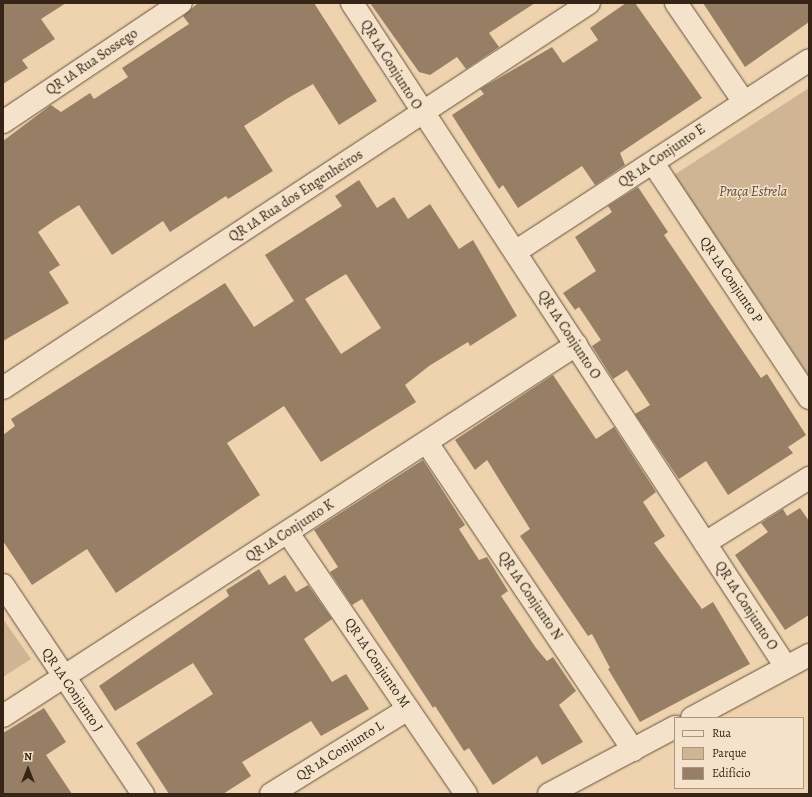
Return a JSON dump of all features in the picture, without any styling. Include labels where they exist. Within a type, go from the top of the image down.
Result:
[{"type":"street","name":"QR 1A Rua Sossego","points":[[3,122],[181,3]]},
{"type":"street","name":"QR 1A Conjunto O","points":[[352,3],[422,114],[515,252],[786,668]]},
{"type":"street","name":"QR 1A Rua dos Engenheiros","points":[[3,388],[589,3]]},
{"type":"street","points":[[676,3],[744,102]]},
{"type":"street","name":"QR 1A Conjunto E","points":[[515,252],[809,60]]},
{"type":"street","name":"QR 1A Conjunto P","points":[[653,163],[809,398]]},
{"type":"street","name":"QR 1A Conjunto K","points":[[3,716],[62,676],[288,532],[576,345]]},
{"type":"street","name":"QR 1A Conjunto N","points":[[427,442],[633,750]]},
{"type":"street","points":[[705,543],[809,478]]},
{"type":"street","name":"QR 1A Conjunto M","points":[[288,532],[466,794]]},
{"type":"street","name":"QR 1A Conjunto J","points":[[3,585],[62,676],[143,794]]},
{"type":"street","points":[[694,717],[809,655]]},
{"type":"street","name":"QR 1A Conjunto L","points":[[271,794],[408,708]]},
{"type":"street","points":[[549,794],[674,728]]},
{"type":"green space","name":"Praça Estrela","points":[[809,88],[809,376],[674,175]]},
{"type":"green space","points":[[3,619],[31,659],[3,677]]},
{"type":"building","points":[[3,3],[66,3],[41,19],[55,39],[22,60],[28,68],[3,84]]},
{"type":"building","points":[[198,3],[314,3],[377,101],[339,125],[313,84],[288,98],[244,126],[273,171],[228,199],[226,196],[170,232],[163,221],[112,255],[79,205],[55,220],[38,232],[60,265],[49,272],[69,303],[3,341],[3,141],[51,105],[61,112],[90,93],[94,99],[128,77],[122,68],[189,24],[183,16]]},
{"type":"building","points":[[370,3],[535,3],[489,33],[499,47],[466,69],[457,57],[430,75],[419,72]]},
{"type":"building","points":[[626,3],[635,3],[702,98],[620,153],[625,165],[595,185],[582,166],[518,208],[503,185],[499,189],[452,115],[484,94],[480,89],[552,47],[563,63],[598,40],[590,28]]},
{"type":"building","points":[[703,3],[809,3],[809,22],[745,67]]},
{"type":"building","points":[[359,180],[377,208],[394,197],[408,219],[430,204],[459,249],[473,240],[517,316],[470,346],[468,342],[429,366],[405,385],[416,402],[321,462],[284,406],[227,443],[260,495],[116,593],[87,549],[32,585],[3,541],[3,435],[15,426],[11,419],[225,283],[254,327],[294,301],[265,255],[342,206],[335,196]],"holes":[[[346,274],[381,328],[341,354],[305,299]]]},
{"type":"building","points":[[638,187],[668,232],[664,235],[761,378],[767,374],[806,435],[788,447],[793,453],[728,495],[706,461],[679,479],[635,414],[650,405],[627,370],[613,379],[592,346],[601,340],[579,307],[575,310],[563,293],[596,271],[575,237],[612,212],[608,206]]},
{"type":"building","points":[[553,375],[596,439],[614,427],[656,492],[643,502],[665,536],[654,543],[702,609],[713,602],[750,664],[640,722],[608,669],[610,668],[592,634],[588,636],[520,536],[530,529],[487,460],[475,470],[455,440]]},
{"type":"building","points":[[423,460],[465,525],[459,529],[479,560],[487,557],[508,591],[501,596],[536,648],[547,661],[553,657],[576,691],[559,705],[583,742],[542,765],[537,756],[493,785],[469,748],[464,751],[435,706],[433,708],[362,599],[352,605],[330,572],[338,567],[314,530]]},
{"type":"building","points":[[800,508],[809,521],[809,615],[785,630],[735,555],[768,532],[761,523],[783,509],[787,516]]},
{"type":"building","points":[[259,569],[269,585],[285,575],[296,592],[308,585],[332,619],[304,639],[332,682],[346,674],[369,709],[321,736],[311,721],[242,762],[251,776],[223,794],[169,794],[136,743],[213,694],[193,663],[115,711],[99,686],[229,596],[226,590]]},
{"type":"building","points":[[44,708],[66,742],[46,755],[72,794],[3,794],[3,733]]}]
